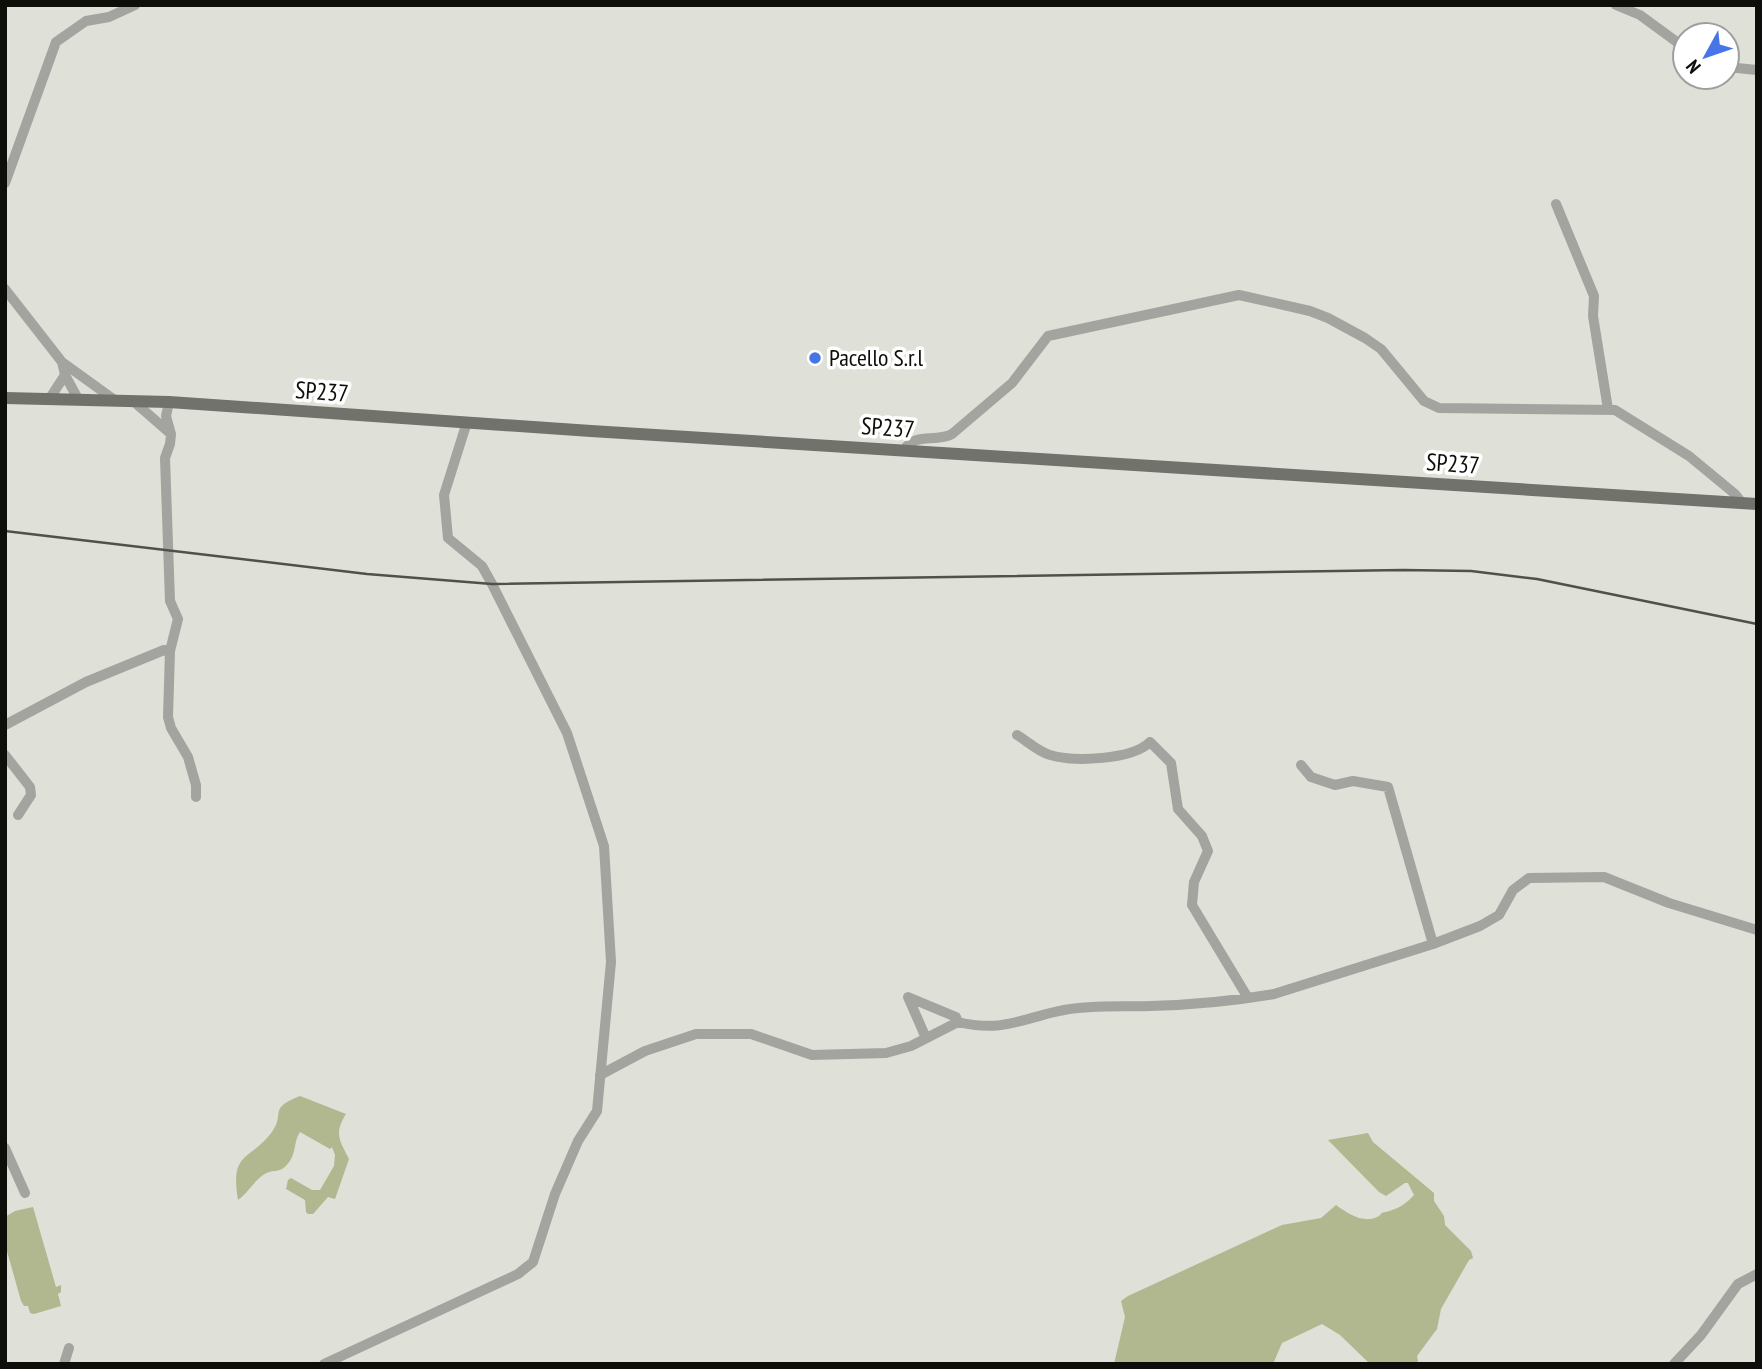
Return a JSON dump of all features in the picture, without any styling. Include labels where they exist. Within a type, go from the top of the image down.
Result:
[{"type":"main road","name":"SP237","points":[[9,400],[50,398],[169,402],[1757,504]]},
{"type":"street","points":[[5,183],[55,41],[86,21],[109,17],[135,5]]},
{"type":"street","points":[[1616,5],[1640,15],[1671,38]]},
{"type":"street","points":[[1556,204],[1594,296],[1593,316],[1608,409]]},
{"type":"street","points":[[5,289],[62,362],[117,401]]},
{"type":"street","points":[[904,450],[908,443],[915,439],[944,438],[952,435],[1012,383],[1048,336],[1239,295],[1310,311],[1365,338],[1381,349],[1424,401],[1439,408],[1608,409],[1623,414],[1689,456],[1743,503]]},
{"type":"street","points":[[62,362],[65,375],[82,399]]},
{"type":"street","points":[[77,373],[85,389],[82,399]]},
{"type":"street","points":[[50,398],[65,375]]},
{"type":"street","points":[[132,400],[171,434]]},
{"type":"street","points":[[169,402],[166,416],[171,434],[165,458],[170,601],[178,619],[170,651],[168,717],[171,728],[188,757],[196,785],[196,797]]},
{"type":"street","points":[[324,1364],[518,1274],[533,1262],[555,1194],[578,1141],[597,1111],[611,962],[604,846],[567,733],[492,584],[482,566],[448,538],[444,495],[467,422]]},
{"type":"street","points":[[5,725],[86,682],[164,650],[170,651]]},
{"type":"street","points":[[1017,735],[1048,755],[1097,759],[1143,748],[1150,742],[1171,763],[1178,809],[1202,836],[1208,852],[1194,882],[1192,905],[1248,998]]},
{"type":"street","points":[[5,755],[30,787],[31,795],[18,815]]},
{"type":"street","points":[[1301,765],[1311,777],[1335,785],[1353,781],[1388,787],[1433,944]]},
{"type":"street","points":[[600,1075],[645,1051],[696,1034],[751,1034],[812,1055],[886,1053],[911,1046],[958,1022],[1000,1027],[1064,1010],[1156,1006],[1274,994],[1433,944],[1480,926],[1499,915],[1513,890],[1529,878],[1604,877],[1669,903],[1757,930]]},
{"type":"street","points":[[926,1038],[908,997],[956,1017],[958,1022]]},
{"type":"street","points":[[5,1148],[25,1192]]},
{"type":"street","points":[[1674,1364],[1701,1335],[1738,1284],[1757,1274]]},
{"type":"street","points":[[64,1364],[69,1348]]},
{"type":"green space","points":[[300,1096],[346,1114],[339,1136],[349,1159],[335,1199],[328,1197],[313,1214],[308,1214],[305,1200],[286,1189],[291,1178],[312,1190],[320,1190],[334,1166],[335,1155],[332,1147],[330,1149],[300,1132],[293,1156],[287,1164],[263,1175],[238,1200],[236,1184],[239,1165],[272,1132],[280,1108]]},
{"type":"green space","points":[[1368,1133],[1373,1142],[1434,1193],[1434,1201],[1444,1216],[1445,1225],[1471,1251],[1473,1258],[1469,1260],[1441,1309],[1437,1329],[1417,1356],[1416,1364],[1370,1364],[1340,1335],[1322,1324],[1282,1343],[1273,1364],[1114,1364],[1125,1317],[1121,1301],[1128,1296],[1282,1225],[1321,1218],[1336,1205],[1350,1214],[1372,1219],[1408,1201],[1414,1195],[1408,1183],[1386,1196],[1328,1140]]},
{"type":"green space","points":[[33,1207],[56,1287],[61,1285],[61,1292],[58,1294],[61,1306],[34,1314],[30,1313],[28,1306],[24,1306],[21,1301],[5,1244],[5,1217],[15,1211]]},
{"type":"railway","points":[[5,531],[367,574],[492,584],[1471,571],[1537,579],[1757,624]]},
{"type":"place","name":"Pacello S.r.l","points":[[815,358]]}]
